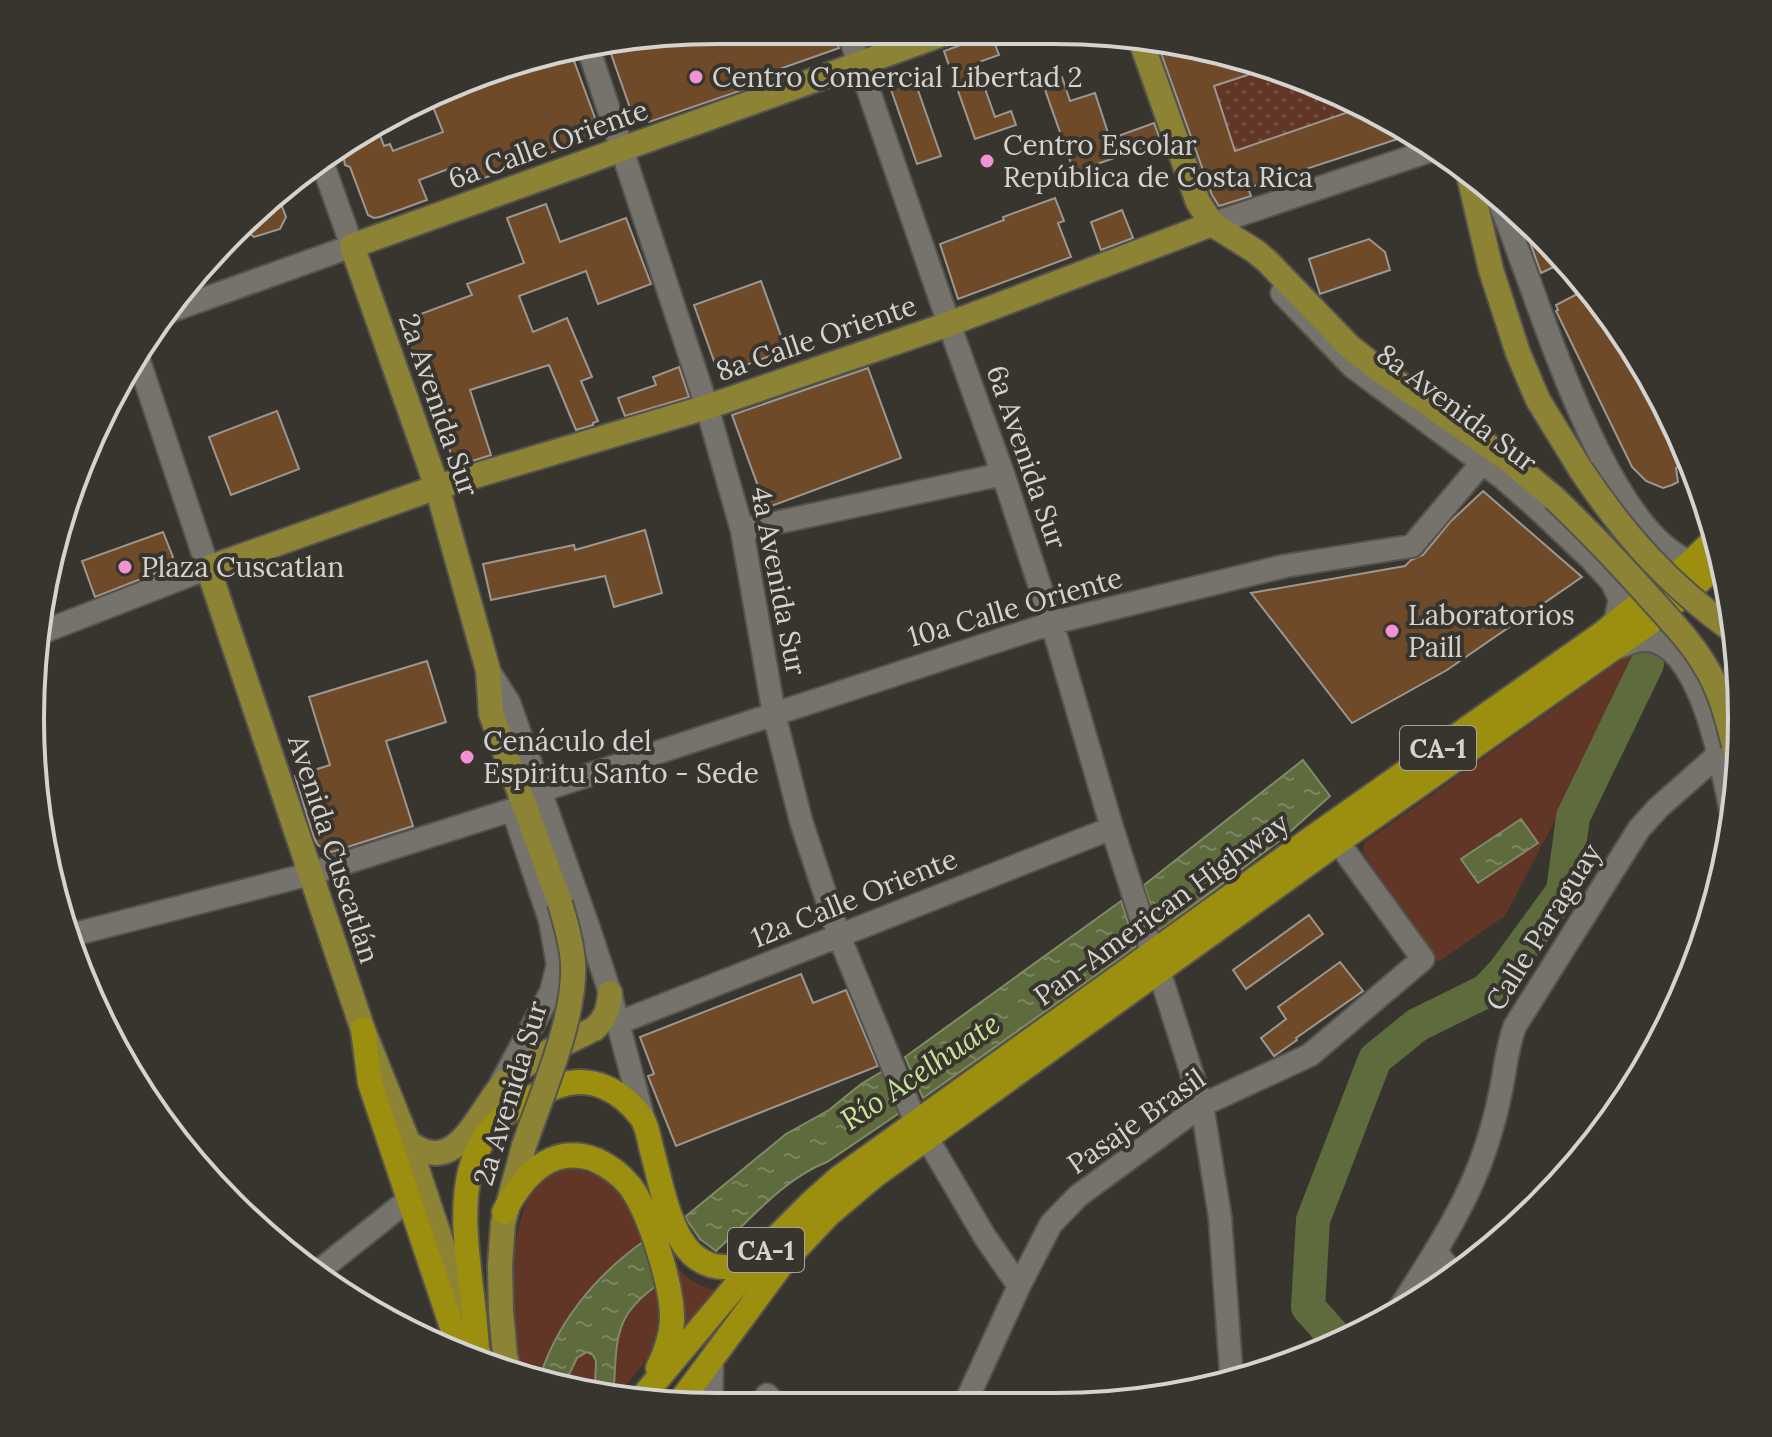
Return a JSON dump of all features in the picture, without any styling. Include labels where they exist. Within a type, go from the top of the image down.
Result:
[{"type":"highway","name":"Pan-American Highway","points":[[1153,954],[1338,842],[1608,641],[1706,548]]},
{"type":"highway","name":"Pan-American Highway","points":[[649,1389],[793,1220],[839,1178],[1153,954],[1608,641],[1652,621],[1711,571]]},
{"type":"highway","points":[[363,1030],[370,1083],[408,1200],[469,1345]]},
{"type":"highway","points":[[474,1347],[476,1322],[465,1213],[472,1164],[483,1137],[498,1120],[524,1100],[562,1084],[590,1082],[622,1097],[644,1121],[663,1230],[671,1308],[670,1335],[665,1354],[646,1389]]},
{"type":"highway","name":"Pan-American Highway","points":[[687,1392],[782,1264],[811,1232],[874,1176],[917,1122]]},
{"type":"highway","points":[[504,1212],[522,1183],[542,1164],[564,1156],[583,1156],[604,1164],[623,1178],[663,1230],[700,1260],[711,1266],[730,1268],[759,1258]]},
{"type":"main road","name":"6a Calle Oriente","points":[[352,246],[915,44]]},
{"type":"main road","points":[[1144,50],[1198,202],[1221,230],[1267,261],[1350,347],[1510,461],[1608,550],[1704,664],[1722,701],[1728,738]]},
{"type":"main road","points":[[1470,188],[1491,270],[1518,353],[1538,400],[1617,522],[1657,567],[1721,621]]},
{"type":"main road","name":"8a Calle Oriente","points":[[208,568],[437,487],[707,407],[949,324],[1176,239],[1221,230]]},
{"type":"main road","name":"2a Avenida Sur","points":[[352,246],[437,487],[488,670],[491,714],[526,802],[560,903],[573,961],[570,1005],[561,1039],[504,1212],[500,1288],[507,1358]]},
{"type":"main road","name":"Avenida Cuscatlán","points":[[208,568],[363,1030],[408,1142],[470,1346]]},
{"type":"main road","points":[[408,1142],[426,1153],[437,1154],[454,1147],[467,1135],[498,1087],[521,1068],[594,1029],[605,1016],[610,993]]},
{"type":"street","name":"6a Avenida Sur","points":[[853,44],[1003,474],[1052,623],[1112,828],[1202,1105],[1220,1217],[1231,1369]]},
{"type":"street","name":"4a Avenida Sur","points":[[591,56],[707,407],[742,530],[774,714],[801,821],[839,936],[917,1122],[985,1237],[1019,1286]]},
{"type":"street","name":"8a Calle Oriente","points":[[1221,230],[1422,154]]},
{"type":"street","name":"2a Avenida Sur","points":[[325,171],[352,246]]},
{"type":"street","points":[[1506,219],[1583,420],[1615,483],[1629,506],[1668,549],[1691,562]]},
{"type":"street","name":"8a Avenida Sur","points":[[1221,230],[1342,358],[1482,463],[1585,553],[1612,582],[1620,599],[1608,641]]},
{"type":"street","name":"6a Calle Oriente","points":[[185,306],[352,246]]},
{"type":"street","name":"Avenida Cuscatlán","points":[[142,369],[208,568]]},
{"type":"street","name":"10a Calle Oriente","points":[[79,933],[310,874],[774,714],[1052,623],[1285,566],[1412,546],[1482,463]]},
{"type":"street","points":[[742,530],[1003,474]]},
{"type":"street","points":[[1585,553],[1600,563],[1608,563],[1626,551],[1636,537],[1629,506]]},
{"type":"street","points":[[50,629],[208,568]]},
{"type":"street","points":[[1608,641],[1642,640],[1661,644],[1677,656],[1698,687],[1711,724],[1727,751]]},
{"type":"street","points":[[1711,724],[1727,690]]},
{"type":"street","name":"Calle Paraguay","points":[[1411,1290],[1436,1251],[1484,1152],[1515,1026],[1639,829],[1658,808],[1727,757]]},
{"type":"street","name":"2a Avenida Sur","points":[[526,802],[610,993],[644,1121]]},
{"type":"street","name":"2a Avenida Sur","points":[[498,1087],[551,992],[558,965],[526,802]]},
{"type":"street","name":"12a Calle Oriente","points":[[618,1023],[1112,828]]},
{"type":"street","name":"Pasaje Brasil","points":[[970,1393],[1051,1224],[1078,1196],[1202,1105],[1310,1055],[1423,959],[1338,842]]},
{"type":"street","points":[[325,1266],[408,1200]]},
{"type":"street","points":[[1436,1251],[1447,1266]]},
{"type":"street","points":[[711,1393],[712,1360]]},
{"type":"shaded area","points":[[1251,74],[1312,95],[1348,112],[1235,151],[1214,86]]},
{"type":"shaded area","points":[[1631,653],[1574,784],[1505,916],[1438,962],[1363,853],[1364,843]]},
{"type":"shaded area","points":[[570,1169],[586,1172],[609,1184],[626,1203],[644,1241],[609,1270],[579,1303],[555,1341],[543,1370],[518,1362],[512,1277],[525,1206],[534,1189],[557,1173]]},
{"type":"shaded area","points":[[673,1262],[684,1275],[699,1285],[721,1292],[676,1349]]},
{"type":"shaded area","points":[[659,1284],[660,1323],[655,1343],[625,1386],[614,1384],[622,1327],[634,1305]]},
{"type":"shaded area","points":[[587,1352],[596,1361],[595,1381],[568,1376],[577,1358]]},
{"type":"water","points":[[1303,760],[1330,796],[1282,839],[1159,931],[1144,885]]},
{"type":"water","points":[[1521,819],[1538,843],[1478,883],[1461,859]]},
{"type":"water","name":"Río Acelhuate","points":[[1121,901],[1136,947],[923,1098],[905,1057]]},
{"type":"water","name":"Río Acelhuate","points":[[883,1071],[901,1112],[782,1189],[716,1251],[700,1239],[685,1217],[786,1134],[829,1110]]},
{"type":"water","points":[[644,1241],[659,1284],[634,1306],[621,1327],[614,1384],[595,1381],[596,1361],[587,1352],[577,1358],[568,1376],[542,1369],[566,1321],[579,1303]]},
{"type":"building","name":"Centro Comercial Libertad 2","points":[[838,44],[839,48],[771,72],[774,79],[649,122],[630,108],[611,53],[674,45]]},
{"type":"building","points":[[963,44],[995,44],[999,55],[976,63],[995,117],[1011,111],[1016,125],[975,139],[944,51]]},
{"type":"building","points":[[1161,53],[1251,74],[1214,86],[1235,151],[1348,112],[1398,139],[1248,188],[1251,196],[1219,206],[1212,195]]},
{"type":"building","points":[[574,60],[598,126],[595,136],[463,186],[456,166],[419,180],[427,200],[380,217],[368,215],[344,158],[380,135],[384,146],[390,144],[393,151],[443,132],[433,108],[502,80]]},
{"type":"building","points":[[912,73],[941,156],[917,164],[888,81]]},
{"type":"building","points":[[1062,77],[1070,101],[1095,93],[1110,139],[1154,123],[1161,142],[1074,172],[1043,84]]},
{"type":"building","points":[[1055,198],[1064,221],[1058,223],[1071,257],[958,299],[940,244]]},
{"type":"building","points":[[546,204],[560,242],[626,218],[651,284],[598,304],[586,271],[519,296],[533,332],[567,318],[592,377],[581,381],[598,421],[576,430],[549,365],[470,390],[491,455],[456,464],[421,362],[417,363],[402,321],[472,295],[467,284],[524,263],[507,218]]},
{"type":"building","points":[[281,205],[286,217],[280,229],[254,237],[250,234]]},
{"type":"building","points":[[1122,210],[1133,238],[1101,250],[1091,222]]},
{"type":"building","points":[[1369,239],[1385,252],[1390,270],[1320,294],[1309,259]]},
{"type":"building","points":[[1530,242],[1554,267],[1541,273]]},
{"type":"building","points":[[761,281],[786,350],[719,375],[694,305]]},
{"type":"building","points":[[1577,294],[1614,344],[1638,381],[1677,460],[1678,482],[1663,488],[1646,481],[1632,467],[1556,311],[1556,305]]},
{"type":"building","points":[[679,367],[689,397],[625,416],[618,398],[656,385],[653,377]]},
{"type":"building","points":[[868,368],[901,458],[766,508],[732,415]]},
{"type":"building","points":[[277,411],[299,469],[231,495],[209,437]]},
{"type":"building","name":"Laboratorios Paill","points":[[1483,491],[1582,577],[1447,670],[1352,723],[1251,593],[1405,566],[1423,555],[1450,522]]},
{"type":"building","points":[[645,530],[662,593],[614,607],[605,576],[491,600],[483,564],[574,545],[575,550]]},
{"type":"building","name":"Plaza Cuscatlan","points":[[163,532],[173,557],[164,570],[95,597],[82,561]]},
{"type":"building","points":[[427,661],[446,722],[386,741],[413,826],[332,852],[326,850],[314,838],[295,776],[330,765],[309,697]]},
{"type":"building","points":[[1309,915],[1323,934],[1246,989],[1233,970]]},
{"type":"building","points":[[1340,962],[1363,991],[1274,1056],[1261,1038],[1286,1019],[1278,1007]]},
{"type":"building","points":[[801,974],[813,1003],[846,990],[878,1066],[676,1146],[648,1076],[654,1074],[640,1037]]},
{"type":"waterway","points":[[1331,1333],[1308,1307],[1313,1220],[1375,1059],[1417,1025],[1486,991],[1504,972],[1563,891],[1573,817],[1647,664]]},
{"type":"place","name":"Centro Comercial Libertad 2","points":[[696,77]]},
{"type":"place","name":"Centro Escolar República de Costa Rica","points":[[987,161]]},
{"type":"place","name":"Plaza Cuscatlan","points":[[125,567]]},
{"type":"place","name":"Laboratorios Paill","points":[[1392,631]]},
{"type":"place","name":"Cenáculo del Espiritu Santo - Sede","points":[[467,757]]}]
